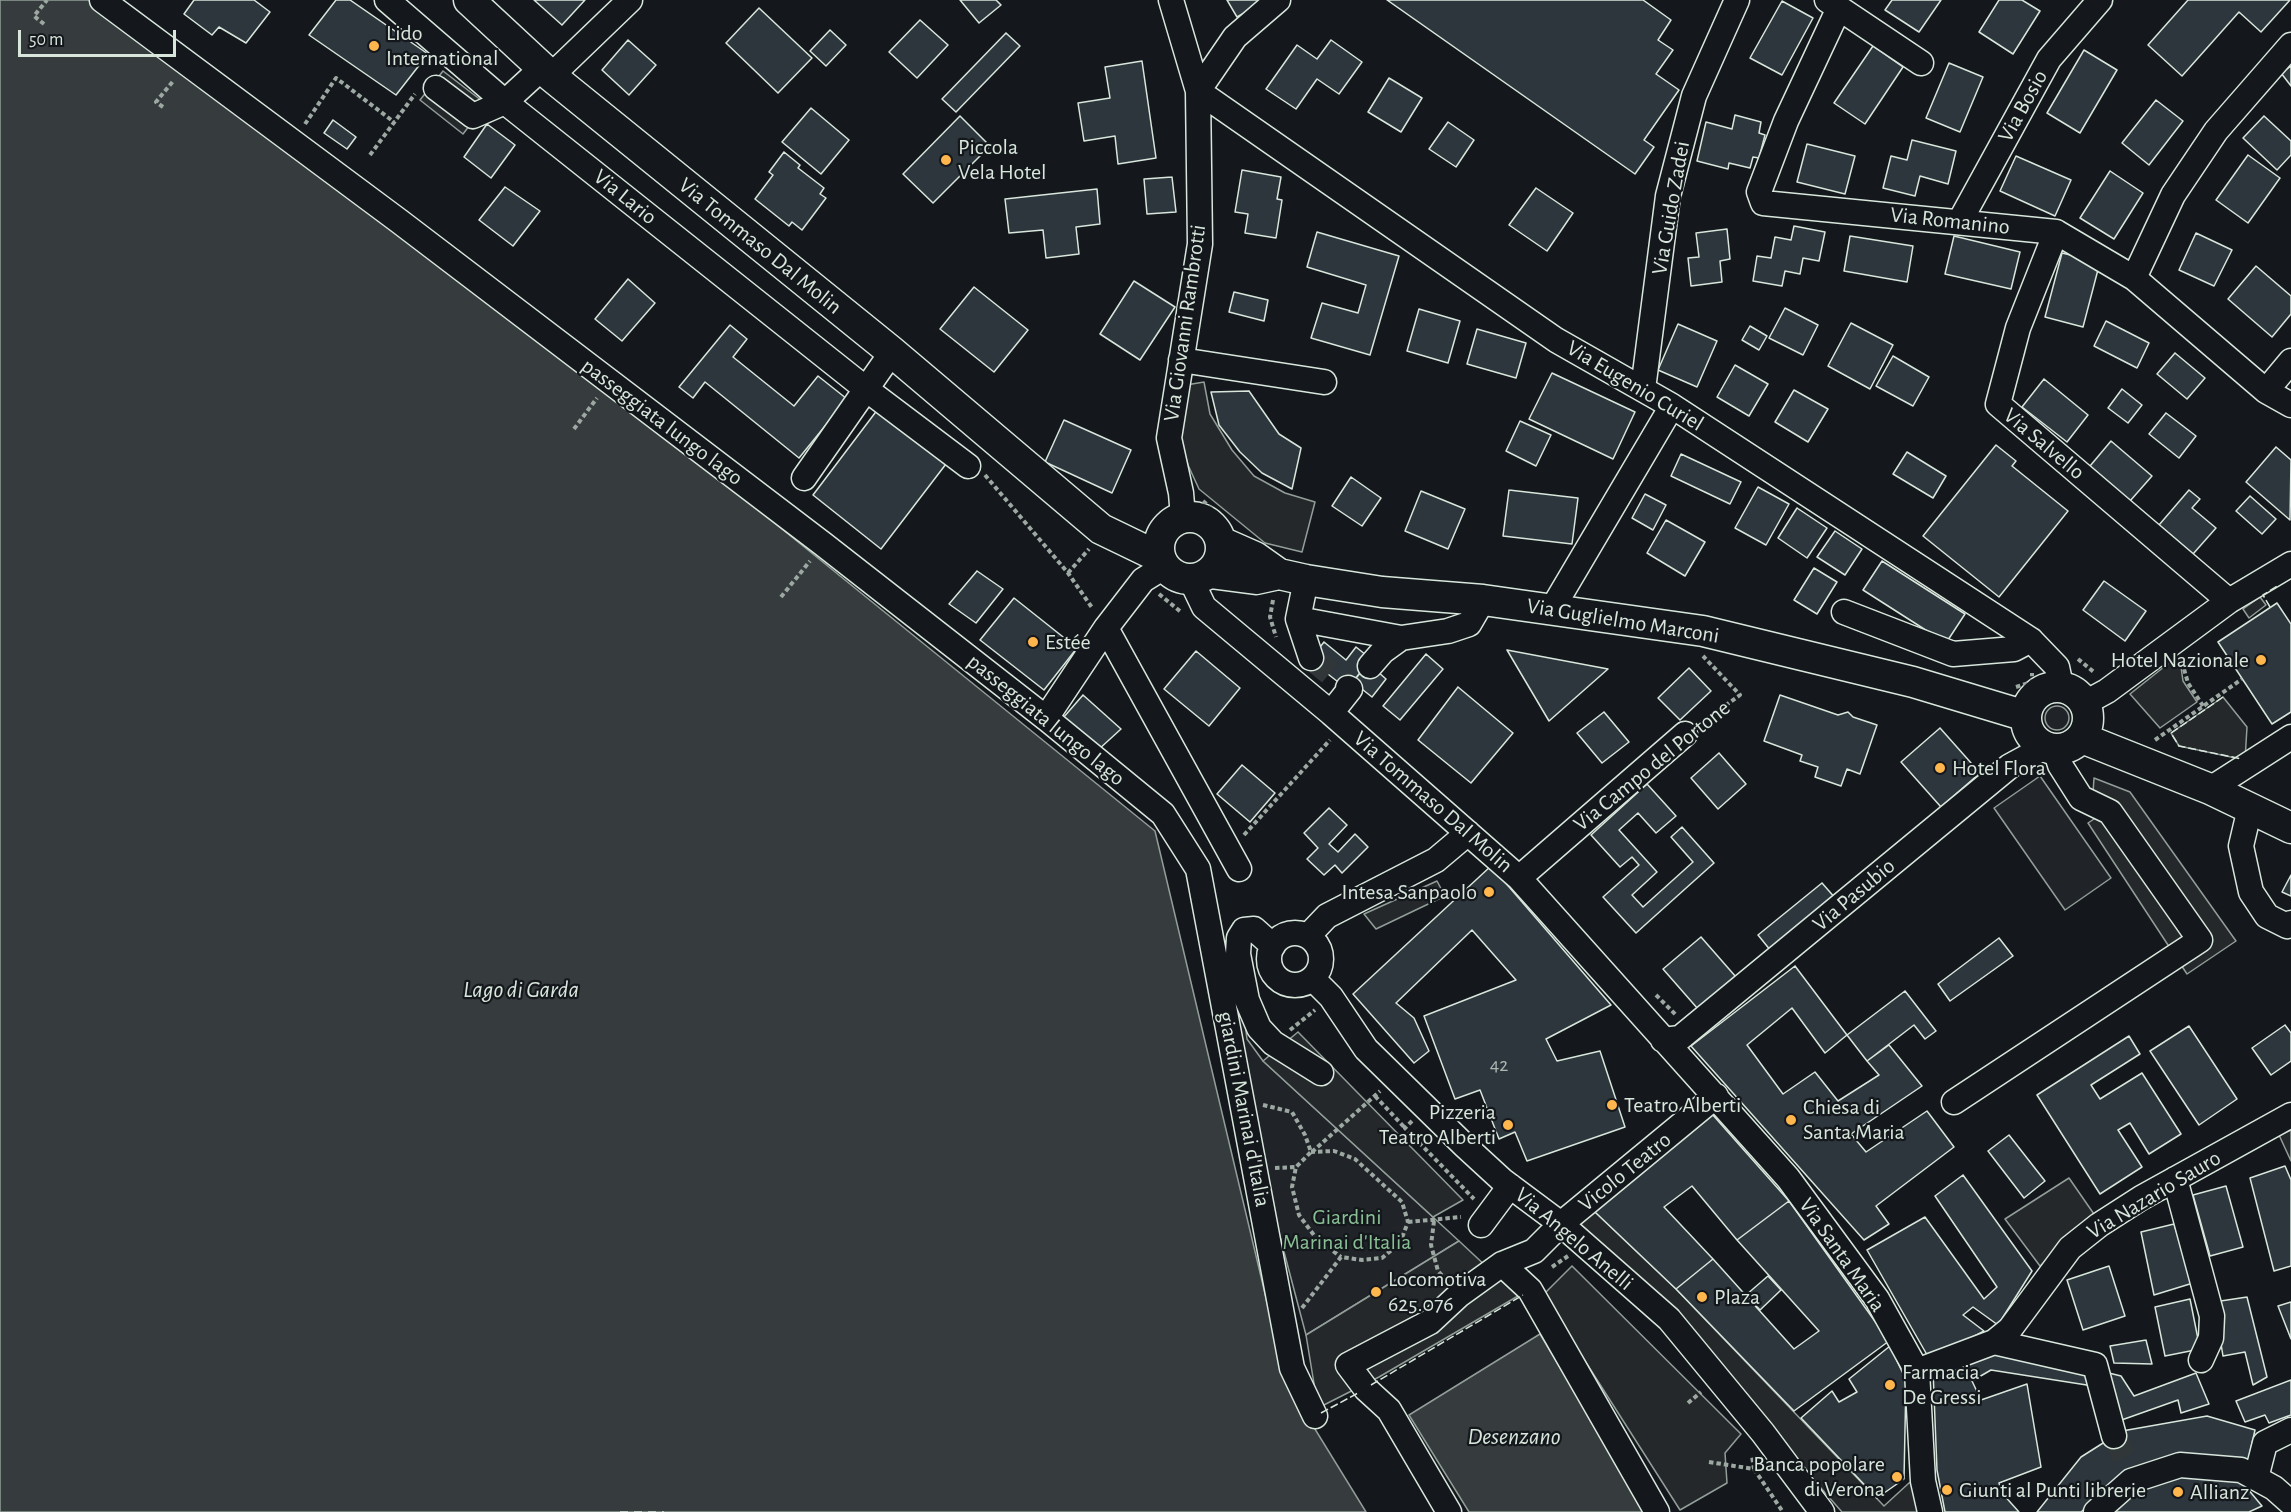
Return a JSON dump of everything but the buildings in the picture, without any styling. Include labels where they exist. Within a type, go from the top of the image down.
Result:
[{"type":"main road","name":"Via Tommaso Dal Molin","points":[[469,0],[546,72],[892,352],[1055,488],[1107,515],[1136,525],[1163,550]]},
{"type":"main road","points":[[1200,576],[1220,559],[1221,542],[1211,525],[1193,517],[1163,550],[1172,574],[1200,576],[1256,579],[1292,577]]},
{"type":"main road","name":"Via Guglielmo Marconi","points":[[1221,542],[1292,577],[1382,592],[1483,600],[1703,631],[1912,682],[2026,716]]},
{"type":"main road","points":[[2061,686],[2079,695],[2085,703],[2089,721],[2082,738],[2075,744],[2050,748],[2030,734],[2026,716],[2033,697],[2041,690],[2061,686]]},
{"type":"main road","points":[[2082,738],[2210,789],[2291,828]]},
{"type":"street","name":"passeggiata lungo lago","points":[[102,0],[609,381],[1047,719],[1162,814],[1198,869]]},
{"type":"street","name":"Via Lario","points":[[387,0],[505,102],[866,389],[968,466]]},
{"type":"street","points":[[436,88],[473,116],[505,102],[546,72],[630,0]]},
{"type":"street","name":"Via Giovanni Rambrotti","points":[[1163,550],[1182,493],[1169,438],[1200,244],[1198,91],[1171,0]]},
{"type":"street","points":[[1198,91],[1235,37],[1278,0]]},
{"type":"street","name":"Via Guido Zadei","points":[[1643,389],[1668,196],[1694,96],[1737,0]]},
{"type":"street","name":"Via Bosio","points":[[1960,221],[2049,59],[2100,0]]},
{"type":"street","points":[[1833,4],[1921,63]]},
{"type":"street","name":"Via Romanino","points":[[1833,4],[1758,192],[1763,203],[2056,232],[2134,278],[2266,391],[2291,405]]},
{"type":"street","points":[[2134,278],[2174,195],[2216,131],[2291,45]]},
{"type":"street","name":"Via Eugenio Curiel","points":[[1198,91],[1556,340],[1672,406],[2031,640],[2057,667],[2061,686]]},
{"type":"street","name":"Via Salvello","points":[[2056,232],[2018,328],[2008,358],[1998,404],[2236,602]]},
{"type":"street","points":[[804,478],[892,352]]},
{"type":"street","points":[[1181,360],[1324,382]]},
{"type":"street","points":[[2266,391],[2291,361]]},
{"type":"street","points":[[1552,609],[1672,406]]},
{"type":"street","points":[[1050,712],[1106,628],[1163,550]]},
{"type":"street","points":[[2085,703],[2107,691],[2168,645],[2291,564]]},
{"type":"street","name":"Via Tommaso Dal Molin","points":[[1200,576],[1204,607],[1328,722],[1468,833],[1519,878],[1663,1040]]},
{"type":"street","points":[[1292,577],[1298,620],[1311,658]]},
{"type":"street","points":[[1298,620],[1401,638],[1448,631],[1469,624],[1483,600]]},
{"type":"street","points":[[1844,612],[1953,654],[2014,650],[2031,640]]},
{"type":"street","points":[[1106,628],[1237,853],[1198,869]]},
{"type":"street","points":[[1370,666],[1383,651],[1401,638]]},
{"type":"street","points":[[1328,722],[1350,689],[1348,688]]},
{"type":"street","name":"Via Campo del Portone","points":[[1519,878],[1684,734]]},
{"type":"street","points":[[2210,789],[2291,737]]},
{"type":"street","points":[[1954,1102],[2200,940],[2110,812],[2081,798],[2050,748]]},
{"type":"street","name":"Via Pasubio","points":[[1663,1040],[1680,1038],[2010,766],[2050,748]]},
{"type":"street","points":[[2250,808],[2241,846],[2251,892],[2267,916],[2287,926],[2291,923]]},
{"type":"street","points":[[1308,936],[1327,916],[1436,860],[1468,833]]},
{"type":"street","name":"giardini Marinai d'Italia","points":[[1198,869],[1292,1368],[1315,1416]]},
{"type":"street","points":[[1273,946],[1254,929],[1244,930],[1239,938],[1238,954],[1247,1000],[1259,1028],[1273,1043],[1322,1072]]},
{"type":"street","points":[[1288,934],[1308,936],[1318,946],[1321,960],[1313,979],[1300,985],[1280,981],[1269,965],[1273,946],[1288,934]]},
{"type":"street","name":"Via Angelo Anelli","points":[[1313,979],[1331,997],[1366,1049],[1425,1108],[1506,1183],[1561,1224],[1669,1319],[1763,1433],[1822,1512]]},
{"type":"street","name":"Via Santa Maria","points":[[1663,1040],[1788,1178],[1877,1299],[1917,1371],[1923,1481],[1930,1512]]},
{"type":"street","name":"Vicolo Teatro","points":[[1449,1512],[1389,1410],[1366,1389],[1348,1365],[1430,1322],[1460,1295],[1502,1264],[1534,1251],[1561,1224],[1716,1096]]},
{"type":"street","name":"Via Nazario Sauro","points":[[1917,1371],[1994,1342],[2010,1329],[2070,1248],[2099,1225],[2175,1179],[2291,1115]]},
{"type":"street","points":[[2175,1179],[2212,1316],[2211,1338],[2201,1360]]},
{"type":"street","points":[[1475,1220],[1506,1183]]},
{"type":"street","points":[[1502,1264],[1530,1290],[1657,1512]]},
{"type":"street","points":[[1994,1342],[2095,1365],[2112,1433]]},
{"type":"street","points":[[2256,1478],[2265,1443],[2291,1430]]},
{"type":"street","points":[[2096,1512],[2135,1476],[2180,1465],[2241,1470],[2274,1488],[2291,1503]]},
{"type":"path","points":[[44,24],[34,16],[47,0]]},
{"type":"path","points":[[163,107],[156,102],[187,63]]},
{"type":"path","points":[[310,116],[336,78],[394,122]]},
{"type":"path","points":[[370,155],[413,94],[436,88]]},
{"type":"path","points":[[574,429],[609,381]]},
{"type":"path","points":[[781,597],[823,544]]},
{"type":"path","points":[[1163,550],[1186,616]]},
{"type":"path","name":"Via Campo del Portone","points":[[1684,734],[1687,737],[1692,729],[1740,695],[1699,652],[1703,631]]},
{"type":"path","points":[[2168,645],[2185,666],[2188,682],[2203,706]]},
{"type":"path","points":[[2150,744],[2242,679]]},
{"type":"path","points":[[1237,853],[1333,737],[1328,722]]},
{"type":"path","points":[[1311,1152],[1334,1151],[1355,1159],[1402,1202],[1408,1222],[1400,1243],[1382,1258],[1341,1257],[1316,1239],[1299,1215],[1292,1187],[1296,1167],[1311,1152],[1395,1077]]},
{"type":"path","points":[[1374,1096],[1479,1204],[1506,1183]]},
{"type":"path","points":[[1243,1099],[1292,1112],[1305,1135],[1311,1152]]},
{"type":"path","points":[[1405,1128],[1425,1108]]},
{"type":"path","points":[[1408,1222],[1475,1220]]},
{"type":"path","points":[[1434,1221],[1431,1245],[1438,1271],[1460,1295]]},
{"type":"path","points":[[1284,1328],[1341,1257]]},
{"type":"path","points":[[1763,1433],[1750,1446],[1754,1469],[1783,1512]]},
{"type":"path","points":[[1709,1462],[1754,1469]]},
{"type":"green space","points":[[2052,706],[2062,706],[2069,713],[2069,723],[2062,730],[2052,730],[2045,723],[2045,713]]},
{"type":"green space","points":[[2040,776],[2111,878],[2065,910],[1994,808]]},
{"type":"green space","name":"Giardini Marinai d'Italia","points":[[1237,961],[1247,1039],[1263,1061],[1459,1241],[1306,1335],[1254,1138],[1220,964]]},
{"type":"shaded area","points":[[443,71],[486,104],[463,134],[420,100]]},
{"type":"shaded area","points":[[1204,382],[1210,414],[1232,450],[1254,476],[1285,493],[1315,502],[1302,552],[1265,543],[1199,489],[1188,465],[1179,436],[1186,385]]},
{"type":"shaded area","points":[[2260,597],[2266,605],[2249,618],[2243,609]]},
{"type":"shaded area","points":[[2174,659],[2181,667],[2183,681],[2197,702],[2160,728],[2130,694]]},
{"type":"shaded area","points":[[2223,697],[2247,727],[2245,760],[2179,746],[2171,733]]},
{"type":"shaded area","points":[[2094,778],[2130,792],[2236,941],[2187,974],[2088,823],[2100,815],[2093,793]]},
{"type":"shaded area","points":[[1437,881],[1445,896],[1376,929],[1364,914]]},
{"type":"shaded area","points":[[1298,1032],[1463,1200],[1433,1217],[1263,1061]]},
{"type":"shaded area","points":[[2291,1130],[2291,1161],[2279,1135]]},
{"type":"shaded area","points":[[2069,1178],[2096,1217],[2040,1266],[2005,1219]]},
{"type":"shaded area","points":[[1583,1206],[1595,1212],[1676,1289],[1884,1506],[1909,1483],[1923,1481],[1930,1512],[1842,1512],[1769,1429],[1569,1217]]},
{"type":"shaded area","points":[[1459,1241],[1518,1296],[1379,1377],[1318,1408],[1306,1335]]},
{"type":"shaded area","points":[[1572,1266],[1741,1434],[1725,1453],[1727,1483],[1680,1510],[1543,1295]]},
{"type":"water","name":"Lago di Garda","points":[[0,0],[98,0],[498,299],[1155,831],[1286,1382],[1366,1512],[0,1512]]},
{"type":"water","name":"Desenzano","points":[[1540,1334],[1647,1512],[1469,1512],[1409,1415]]},
{"type":"ferry route","points":[[620,1512],[664,1512]]},
{"type":"tunnel","points":[[1311,658],[1348,688]]},
{"type":"tunnel","points":[[2114,1436],[2133,1473]]},
{"type":"fence","points":[[2270,607],[2263,595],[2279,585]]},
{"type":"fence","points":[[2223,697],[2171,733],[2179,746],[2242,759]]},
{"type":"fence","points":[[1371,1385],[1523,1295]]},
{"type":"fence","points":[[1321,1413],[1358,1393]]},
{"type":"place","name":"Lido International","points":[[374,46]]},
{"type":"place","name":"Piccola Vela Hotel","points":[[946,160]]},
{"type":"place","name":"Estée","points":[[1033,642]]},
{"type":"place","name":"Hotel Nazionale","points":[[2261,660]]},
{"type":"place","name":"Hotel Flora","points":[[1940,768]]},
{"type":"place","name":"Intesa Sanpaolo","points":[[1489,892]]},
{"type":"place","name":"Teatro Alberti","points":[[1612,1105]]},
{"type":"place","name":"Chiesa di Santa Maria","points":[[1791,1120]]},
{"type":"place","name":"Pizzeria Teatro Alberti","points":[[1508,1125]]},
{"type":"place","name":"Locomotiva 625.076","points":[[1376,1292]]},
{"type":"place","name":"Plaza","points":[[1702,1297]]},
{"type":"place","name":"Farmacia De Gressi","points":[[1890,1385]]},
{"type":"place","name":"Banca popolare di Verona","points":[[1897,1477]]},
{"type":"place","name":"Giunti al Punti librerie","points":[[1947,1490]]},
{"type":"place","name":"Allianz","points":[[2178,1492]]}]
